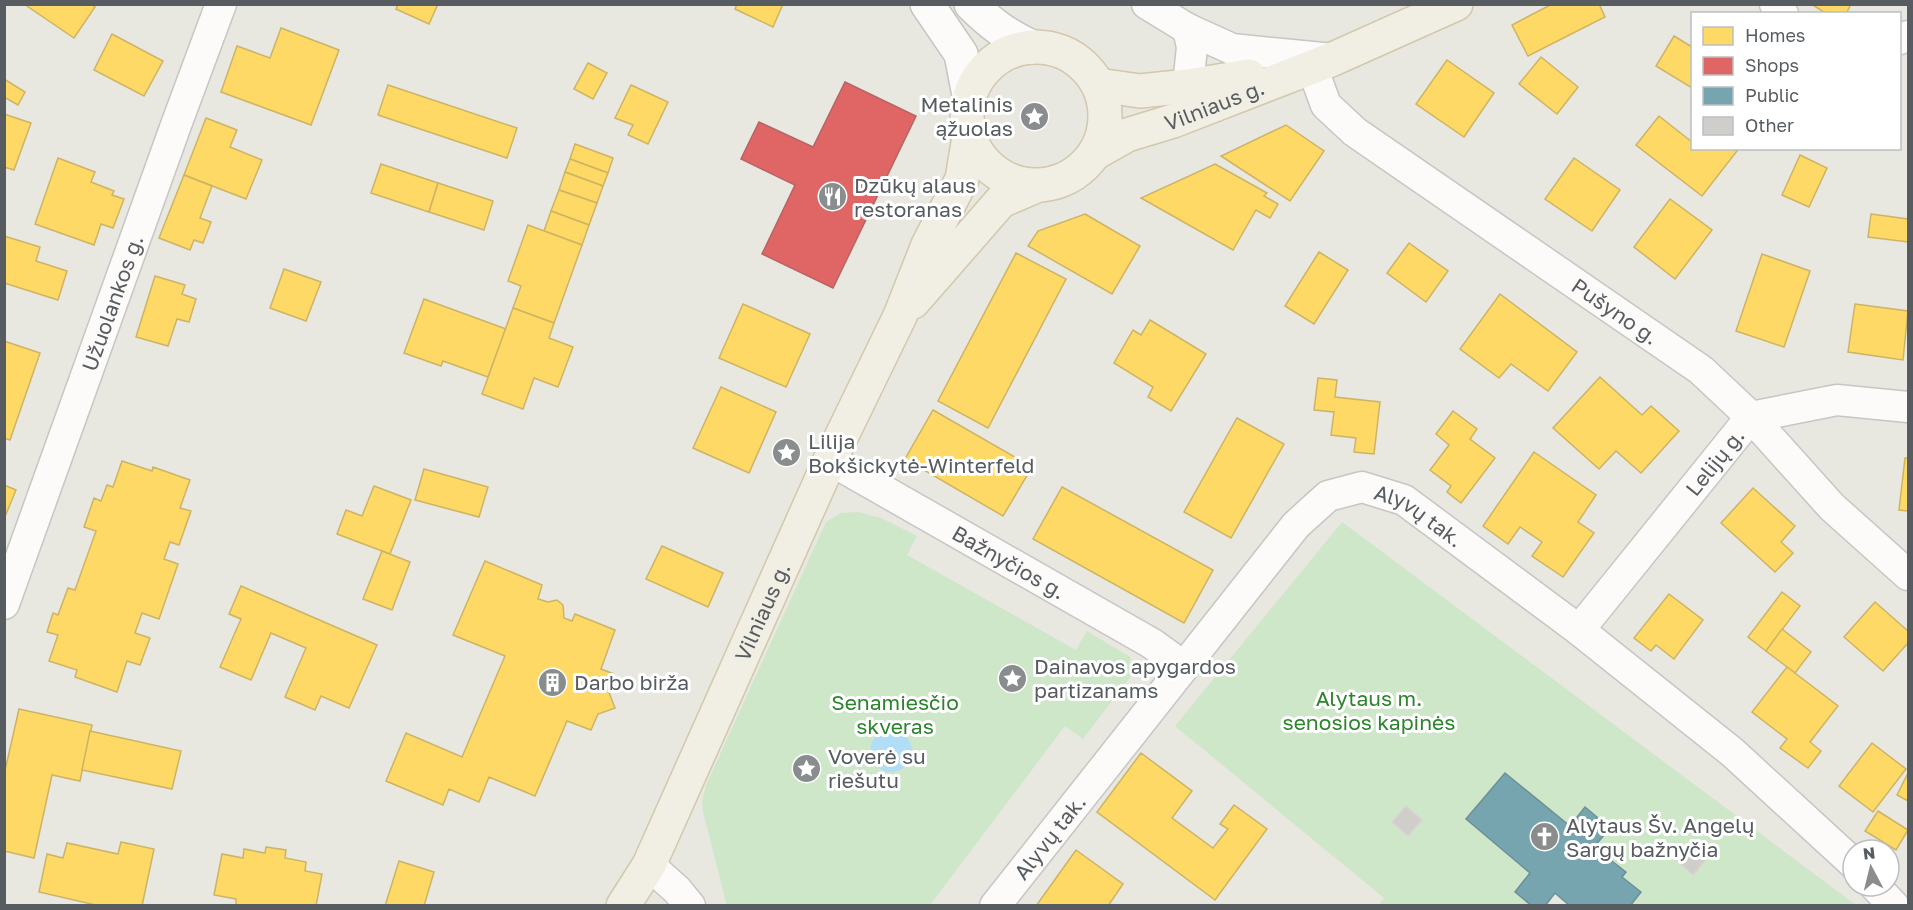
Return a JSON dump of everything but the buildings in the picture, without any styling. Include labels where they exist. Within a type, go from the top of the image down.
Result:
[{"type":"main road","name":"Vilniaus g.","points":[[1095,153],[1128,135],[1173,121],[1323,63],[1456,4]]},
{"type":"main road","points":[[1032,47],[1052,49],[1071,56],[1087,69],[1098,85],[1104,102],[1105,119],[1102,137],[1095,153],[1079,170],[1059,182],[1036,186],[1014,183],[994,173],[979,157],[969,137],[966,116],[969,95],[978,76],[993,61],[1012,51],[1032,47]]},
{"type":"main road","name":"Vilniaus g.","points":[[1098,85],[1140,91],[1188,87],[1323,63]]},
{"type":"main road","name":"Vilniaus g.","points":[[622,906],[649,866],[830,460],[900,316],[928,245],[962,179],[969,137]]},
{"type":"main road","name":"Vilniaus g.","points":[[900,316],[1001,201],[1036,186]]},
{"type":"street","name":"Užuolankos g.","points":[[4,604],[221,4]]},
{"type":"street","points":[[927,4],[962,54],[969,95]]},
{"type":"street","points":[[971,4],[995,27],[1032,47]]},
{"type":"street","points":[[1147,4],[1188,29],[1232,49],[1323,63]]},
{"type":"street","points":[[1188,29],[1192,47],[1188,87]]},
{"type":"street","name":"Pušyno g.","points":[[1323,63],[1326,105],[1355,132],[1701,370],[1751,417],[1833,507],[1908,575]]},
{"type":"street","name":"Lelijų g.","points":[[1579,630],[1751,417],[1837,400],[1908,407]]},
{"type":"street","name":"Bažnyčios g.","points":[[830,460],[1151,643],[1183,666]]},
{"type":"street","name":"Alyvų tak.","points":[[995,906],[1296,525],[1328,496],[1362,487],[1404,500],[1579,630],[1732,752],[1841,852]]},
{"type":"street","points":[[649,866],[677,890],[690,906]]},
{"type":"green space","name":"Senamiesčio skveras","points":[[858,512],[881,518],[917,536],[907,555],[1076,650],[1087,631],[1130,657],[1131,676],[1083,739],[1065,726],[930,905],[727,906],[703,812],[702,802],[706,785],[826,522],[841,513]]},
{"type":"green space","name":"Alytaus m. senosios kapinės","points":[[1342,522],[1841,894],[1841,898],[1847,898],[1856,905],[1630,905],[1641,892],[1622,877],[1625,872],[1594,847],[1610,828],[1585,808],[1570,826],[1505,773],[1466,819],[1530,873],[1515,892],[1532,905],[1379,905],[1384,898],[1175,726]]},
{"type":"water","points":[[891,730],[906,736],[912,751],[906,766],[891,772],[876,766],[870,751],[876,736]]},
{"type":"place","name":"Metalinis ąžuolas","points":[[1034,116]]},
{"type":"place","name":"Dzūkų alaus restoranas","points":[[833,197]]},
{"type":"place","name":"Lilija Bokšickytė-Winterfeld","points":[[787,453]]},
{"type":"place","name":"Dainavos apygardos partizanams","points":[[1013,678]]},
{"type":"place","name":"Darbo birža","points":[[553,682]]},
{"type":"place","name":"Voverė su riešutu","points":[[807,768]]},
{"type":"place","name":"Alytaus Šv. Angelų Sargų bažnyčia","points":[[1545,837]]}]
